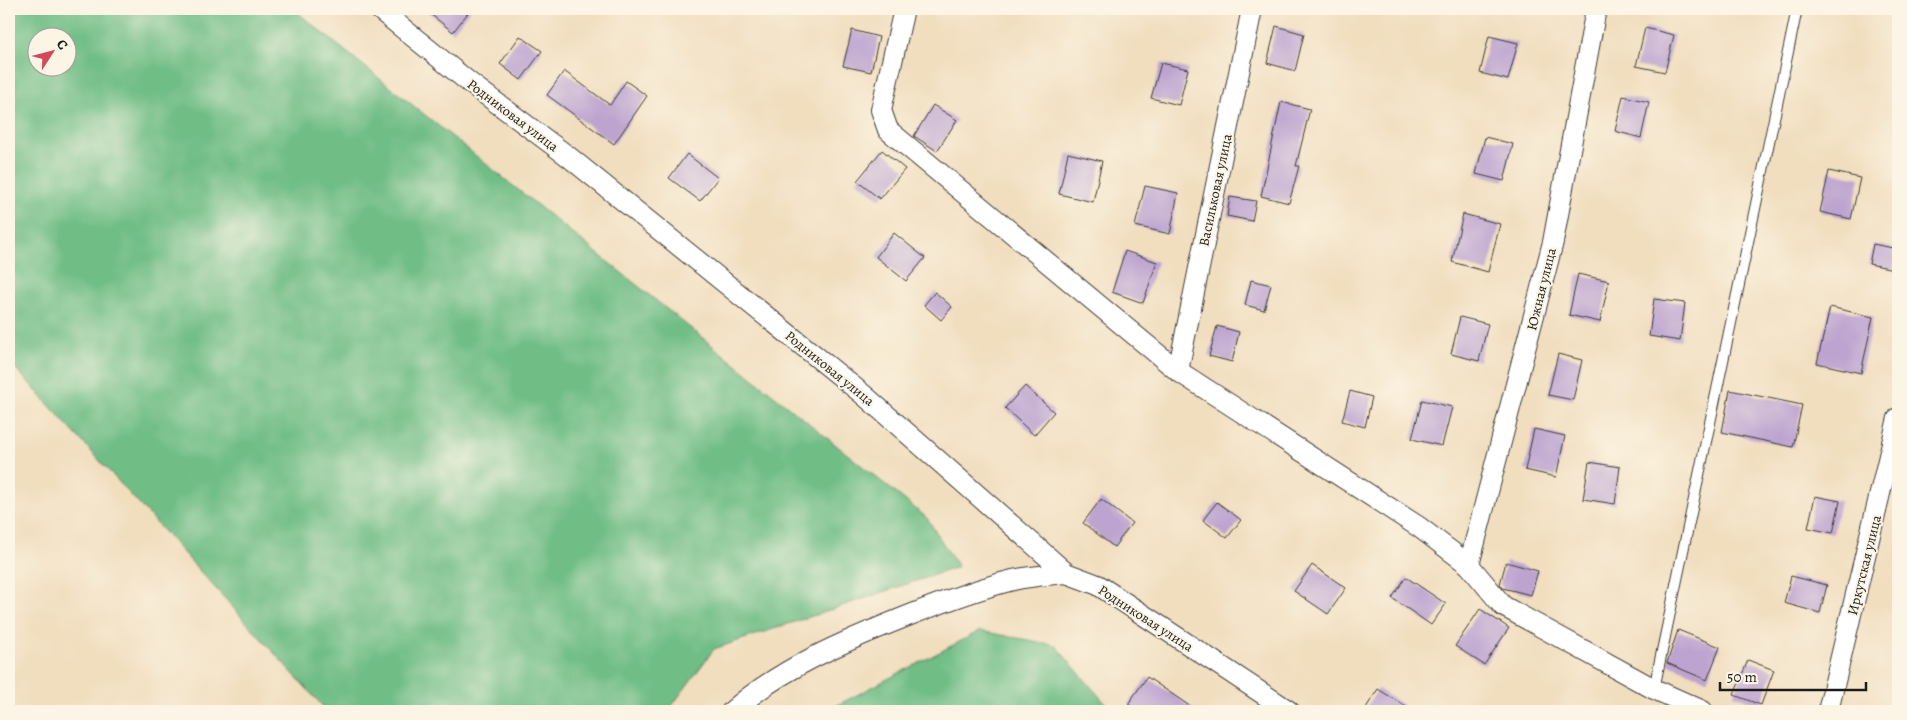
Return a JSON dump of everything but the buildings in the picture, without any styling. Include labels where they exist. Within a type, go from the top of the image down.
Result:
[{"type":"street","name":"Родниковая улица","points":[[379,9],[470,84],[577,164],[865,396],[1066,572],[1098,586],[1289,711]]},
{"type":"street","points":[[904,9],[881,110],[888,130],[1178,371],[1419,527],[1469,565],[1503,606],[1654,689],[1703,711]]},
{"type":"street","name":"Васильковая улица","points":[[1178,371],[1252,9]]},
{"type":"street","name":"Южная улица","points":[[1469,565],[1553,242],[1596,9]]},
{"type":"street","name":"Иркутская улица","points":[[1828,711],[1898,418]]},
{"type":"street","points":[[732,711],[784,674],[868,631],[956,597],[1014,580],[1066,572]]},
{"type":"lane","points":[[1654,689],[1797,9]]},
{"type":"green space","points":[[9,9],[293,9],[927,518],[958,567],[714,649],[668,711],[327,711],[9,361]]},
{"type":"green space","points":[[980,631],[1055,645],[1112,711],[826,711]]}]
